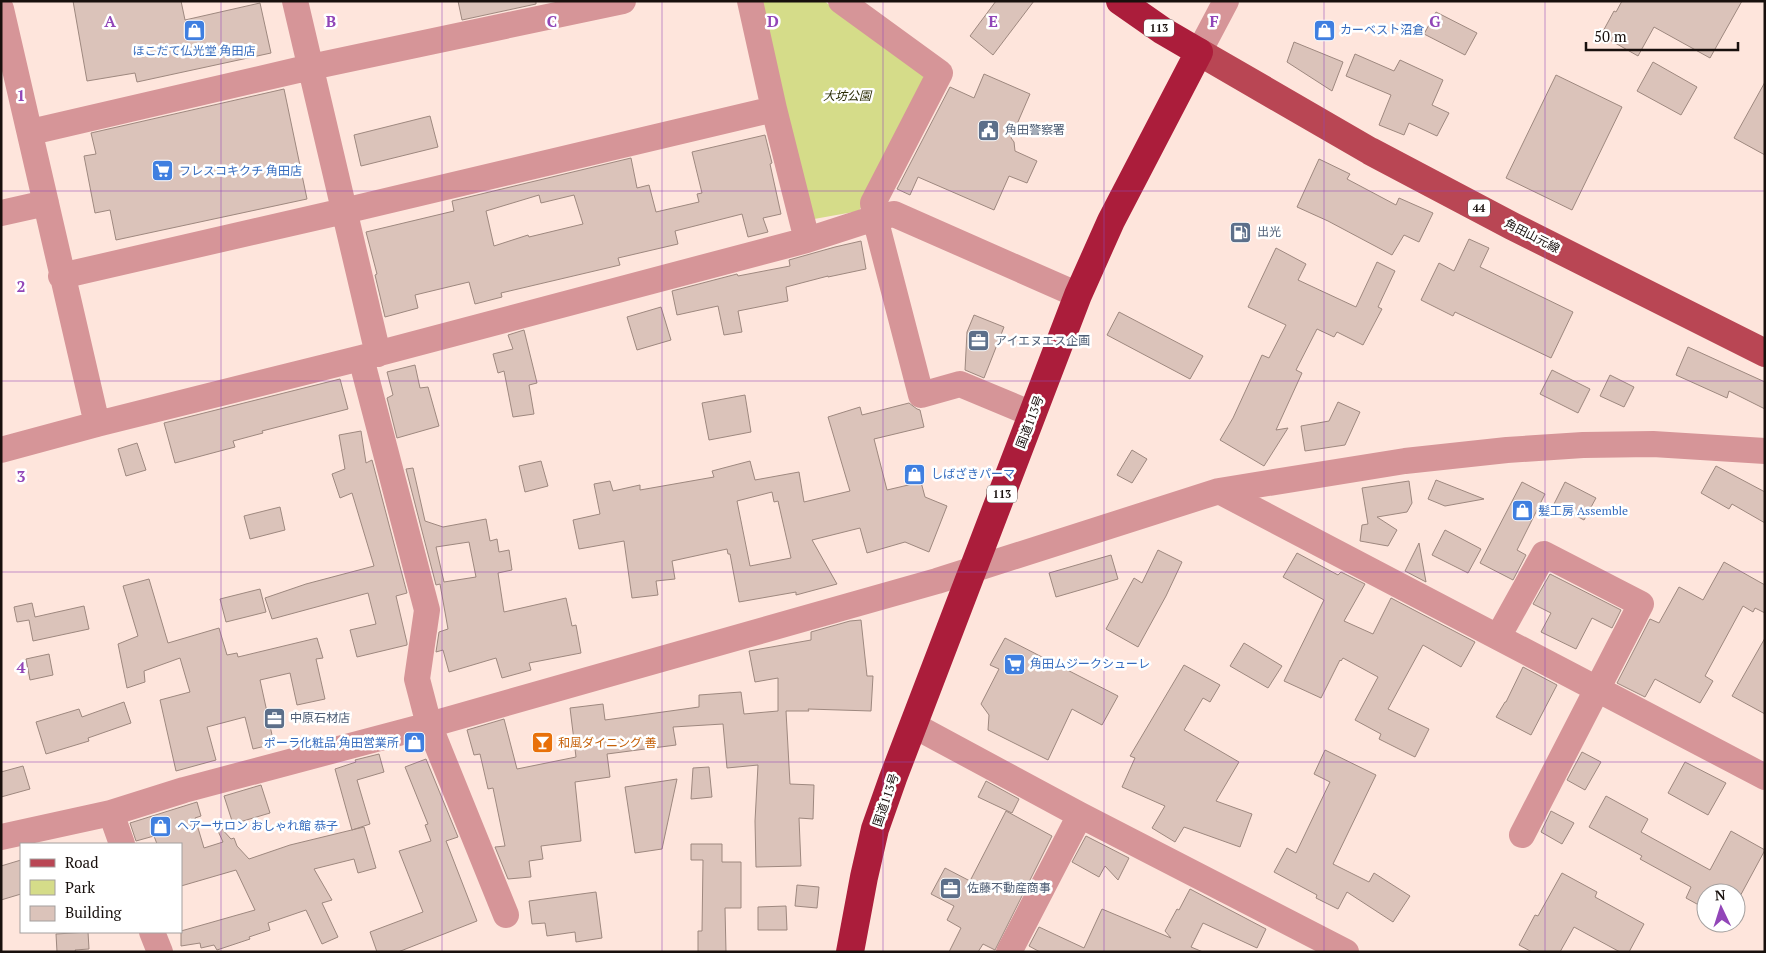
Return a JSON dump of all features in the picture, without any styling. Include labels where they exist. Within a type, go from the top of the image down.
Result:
[{"type":"highway","name":"113","points":[[1120,1],[1199,52]]},
{"type":"highway","name":"国道113号","points":[[850,952],[875,829],[912,725],[1078,295],[1111,221],[1199,52]]},
{"type":"main road","name":"角田山元線","points":[[1199,52],[1378,155],[1512,226],[1765,353]]},
{"type":"street","points":[[295,1],[344,211],[370,356],[427,610],[417,679],[429,724],[506,915]]},
{"type":"street","points":[[31,132],[310,67],[623,1]]},
{"type":"street","points":[[750,1],[807,240]]},
{"type":"street","points":[[841,1],[940,73],[872,203],[921,395],[960,384],[1032,414]]},
{"type":"street","points":[[1199,52],[1226,1]]},
{"type":"street","points":[[1,9],[31,132],[61,276],[97,424]]},
{"type":"street","points":[[61,276],[344,211],[774,108]]},
{"type":"street","points":[[1,213],[46,203]]},
{"type":"street","points":[[1,450],[370,356],[807,240],[875,218],[894,214],[1078,295]]},
{"type":"street","points":[[1,836],[111,812],[184,790],[429,724],[973,570],[1220,491],[1405,461],[1583,444],[1653,444],[1765,452]]},
{"type":"street","points":[[1220,491],[1765,777]]},
{"type":"street","points":[[1498,637],[1544,554],[1641,604],[1522,835]]},
{"type":"street","points":[[912,725],[1080,815],[1346,952]]},
{"type":"street","points":[[111,812],[122,843]]},
{"type":"street","points":[[1009,952],[1080,815]]},
{"type":"street","points":[[152,933],[160,952]]},
{"type":"green space","name":"大坊公園","points":[[759,1],[824,1],[923,75],[923,84],[859,211],[814,219]]},
{"type":"building","points":[[73,1],[181,1],[185,20],[260,3],[271,53],[137,82],[135,73],[87,81]]},
{"type":"building","points":[[458,1],[536,1],[536,4],[462,20]]},
{"type":"building","points":[[996,1],[1034,1],[993,55],[970,36]]},
{"type":"building","points":[[1622,1],[1742,1],[1710,58],[1654,27],[1638,56],[1601,35],[1614,11],[1616,12]]},
{"type":"building","points":[[1436,12],[1477,33],[1465,55],[1424,34]]},
{"type":"building","points":[[1294,42],[1343,62],[1332,91],[1287,62]]},
{"type":"building","points":[[1355,54],[1394,71],[1400,60],[1443,80],[1432,105],[1449,113],[1437,136],[1409,123],[1404,135],[1379,125],[1391,95],[1346,76]]},
{"type":"building","points":[[1653,62],[1697,87],[1681,115],[1637,91]]},
{"type":"building","points":[[984,74],[1030,94],[1011,138],[1014,142],[1015,151],[1037,161],[1027,183],[1009,176],[994,210],[918,177],[910,195],[897,189],[950,87],[974,98]]},
{"type":"building","points":[[1556,75],[1622,107],[1572,210],[1506,178]]},
{"type":"building","points":[[1765,82],[1765,155],[1734,138]]},
{"type":"building","points":[[284,89],[307,199],[116,240],[110,210],[95,213],[84,156],[96,154],[91,133]]},
{"type":"building","points":[[430,116],[438,147],[361,166],[354,135]]},
{"type":"building","points":[[765,135],[781,214],[763,218],[768,232],[748,237],[742,214],[675,231],[678,244],[618,258],[620,265],[501,293],[502,297],[475,304],[469,282],[415,295],[418,308],[385,317],[375,275],[377,274],[366,232],[454,211],[452,201],[631,158],[637,188],[649,185],[656,212],[699,202],[697,194],[702,193],[692,152]],"holes":[[[539,195],[541,203],[574,195],[583,224],[529,237],[528,235],[494,246],[486,211]]]},
{"type":"building","points":[[1319,159],[1350,174],[1347,179],[1396,205],[1399,198],[1433,213],[1419,242],[1404,235],[1392,255],[1297,207]]},
{"type":"building","points":[[1469,239],[1489,248],[1480,267],[1573,312],[1551,358],[1455,312],[1453,316],[1421,300],[1439,263],[1454,271]]},
{"type":"building","points":[[861,241],[866,269],[828,276],[786,287],[788,301],[738,311],[742,332],[724,335],[718,306],[677,315],[672,291],[737,274],[738,276],[790,266],[789,260]]},
{"type":"building","points":[[1276,248],[1306,264],[1298,280],[1356,307],[1377,262],[1395,271],[1378,307],[1382,309],[1363,345],[1337,332],[1334,337],[1317,329],[1296,370],[1302,373],[1276,430],[1288,428],[1264,466],[1220,440],[1233,418],[1262,355],[1269,358],[1286,325],[1248,307]]},
{"type":"building","points":[[661,307],[671,340],[637,350],[627,317]]},
{"type":"building","points":[[1119,312],[1203,356],[1190,379],[1107,335]]},
{"type":"building","points":[[974,315],[1004,327],[984,378],[965,370],[967,332]]},
{"type":"building","points":[[524,330],[537,383],[529,385],[534,414],[513,417],[504,371],[498,373],[493,354],[513,349],[508,335]]},
{"type":"building","points":[[1688,347],[1765,382],[1765,409],[1729,391],[1727,398],[1676,375]]},
{"type":"building","points":[[415,365],[420,388],[428,387],[439,426],[397,438],[387,398],[393,395],[387,372]]},
{"type":"building","points":[[1552,370],[1590,389],[1578,413],[1540,394]]},
{"type":"building","points":[[1610,375],[1634,387],[1624,407],[1600,396]]},
{"type":"building","points":[[340,379],[348,409],[262,431],[263,433],[233,441],[235,447],[175,463],[164,423]]},
{"type":"building","points":[[745,395],[751,432],[709,440],[702,403]]},
{"type":"building","points":[[1338,402],[1360,412],[1345,445],[1305,451],[1301,426],[1329,421]]},
{"type":"building","points":[[909,403],[920,410],[924,427],[874,439],[887,490],[921,482],[925,497],[947,506],[929,552],[905,542],[867,553],[860,528],[812,540],[837,584],[796,595],[796,592],[739,602],[730,554],[728,554],[727,549],[672,561],[675,579],[656,581],[658,595],[632,598],[624,541],[579,549],[573,520],[600,514],[594,484],[610,481],[613,491],[640,485],[640,490],[714,477],[712,471],[750,461],[755,480],[799,472],[804,502],[850,491],[828,417],[860,407],[862,415]],"holes":[[[772,492],[774,502],[778,501],[791,558],[750,566],[737,501]]]},
{"type":"building","points":[[361,431],[366,463],[372,460],[407,593],[396,596],[407,645],[357,657],[350,630],[376,624],[368,593],[272,619],[265,598],[306,584],[374,566],[352,493],[340,498],[332,474],[345,469],[339,435]]},
{"type":"building","points":[[137,443],[146,470],[126,476],[118,449]]},
{"type":"building","points":[[1132,450],[1147,459],[1132,483],[1117,475]]},
{"type":"building","points":[[541,461],[548,486],[525,492],[519,466]]},
{"type":"building","points":[[1716,466],[1765,492],[1765,523],[1732,504],[1729,509],[1701,493]]},
{"type":"building","points":[[413,468],[425,521],[443,527],[486,519],[490,541],[497,539],[499,552],[509,550],[512,570],[498,573],[504,612],[566,598],[572,626],[576,625],[581,653],[529,663],[531,670],[502,678],[496,658],[449,672],[443,650],[436,652],[439,632],[448,629],[440,584],[436,585],[406,469]],"holes":[[[469,542],[476,577],[444,582],[436,547]]]},
{"type":"building","points":[[1436,480],[1484,499],[1445,506],[1428,499]]},
{"type":"building","points":[[1409,481],[1412,503],[1407,512],[1377,517],[1397,530],[1388,546],[1360,541],[1362,525],[1368,524],[1362,488]]},
{"type":"building","points":[[1522,482],[1545,494],[1517,550],[1526,555],[1513,580],[1480,563]]},
{"type":"building","points":[[1565,482],[1596,498],[1584,520],[1554,504]]},
{"type":"building","points":[[280,507],[285,530],[250,539],[244,516]]},
{"type":"building","points":[[1445,530],[1481,549],[1468,573],[1432,555]]},
{"type":"building","points":[[1419,543],[1426,582],[1405,571]]},
{"type":"building","points":[[1158,550],[1182,562],[1138,647],[1106,629],[1134,578],[1142,583]]},
{"type":"building","points":[[1297,553],[1338,575],[1341,572],[1365,584],[1344,621],[1373,634],[1391,598],[1475,642],[1461,667],[1423,645],[1388,709],[1429,729],[1415,757],[1379,739],[1381,734],[1355,720],[1378,677],[1343,658],[1340,660],[1321,698],[1284,681],[1324,600],[1283,577]]},
{"type":"building","points":[[1111,555],[1118,579],[1056,597],[1049,573]]},
{"type":"building","points":[[1724,562],[1765,585],[1765,613],[1755,608],[1753,612],[1743,606],[1705,676],[1713,681],[1700,703],[1655,679],[1645,697],[1617,683],[1650,619],[1659,623],[1679,587],[1703,600]]},
{"type":"building","points":[[1550,574],[1621,610],[1612,628],[1592,618],[1576,649],[1541,632],[1551,613],[1533,604]]},
{"type":"building","points":[[149,579],[168,643],[219,628],[227,655],[237,653],[238,657],[317,638],[323,658],[316,659],[325,699],[297,705],[290,673],[260,680],[274,744],[253,749],[245,717],[207,727],[216,760],[176,771],[160,700],[190,692],[180,658],[144,671],[145,682],[127,688],[118,644],[138,636],[123,586]]},
{"type":"building","points":[[260,589],[266,612],[226,622],[220,599]]},
{"type":"building","points":[[32,603],[35,617],[84,606],[89,629],[33,641],[29,620],[17,622],[14,607]]},
{"type":"building","points":[[861,620],[867,676],[873,676],[871,711],[808,709],[809,711],[786,711],[790,784],[814,785],[813,819],[799,818],[801,866],[756,867],[755,821],[758,765],[727,768],[723,724],[673,727],[676,745],[607,754],[610,777],[575,782],[581,841],[541,846],[543,859],[529,861],[531,877],[508,879],[495,847],[505,846],[493,788],[488,789],[480,754],[474,755],[467,730],[504,719],[517,769],[576,757],[570,708],[603,704],[605,720],[699,707],[699,695],[741,692],[744,714],[778,711],[778,678],[755,682],[749,651],[811,640],[811,632],[850,621]]},
{"type":"building","points":[[1005,638],[1118,696],[1102,725],[1072,709],[1048,760],[988,730],[989,715],[981,704],[999,669],[990,665]]},
{"type":"building","points":[[1765,638],[1765,714],[1732,696]]},
{"type":"building","points":[[1244,643],[1282,666],[1268,688],[1230,666]]},
{"type":"building","points":[[49,654],[53,675],[30,680],[26,659]]},
{"type":"building","points":[[1184,665],[1220,685],[1210,702],[1203,698],[1184,730],[1239,762],[1216,801],[1252,814],[1240,847],[1184,827],[1175,842],[1152,828],[1165,806],[1122,787],[1135,758],[1130,756]]},
{"type":"building","points":[[1523,667],[1557,685],[1531,735],[1496,717],[1506,702]]},
{"type":"building","points":[[124,702],[131,723],[88,738],[89,741],[46,754],[36,722],[79,709],[82,717]]},
{"type":"building","points":[[1325,750],[1376,775],[1333,864],[1369,882],[1374,873],[1410,896],[1393,922],[1347,892],[1338,909],[1316,898],[1317,895],[1274,872],[1287,848],[1296,853],[1330,782],[1314,774]]},
{"type":"building","points":[[1582,752],[1601,762],[1585,790],[1567,780]]},
{"type":"building","points":[[379,754],[384,772],[357,780],[370,824],[352,830],[335,769],[356,762],[355,760]]},
{"type":"building","points":[[426,759],[458,837],[446,841],[477,921],[398,952],[377,952],[370,932],[423,912],[399,851],[431,841],[425,825],[428,824],[405,767]]},
{"type":"building","points":[[1685,762],[1726,783],[1708,815],[1668,793]]},
{"type":"building","points":[[23,766],[30,789],[1,797],[1,772]]},
{"type":"building","points":[[709,767],[712,797],[691,799],[693,768]]},
{"type":"building","points":[[677,779],[662,849],[635,853],[625,787]]},
{"type":"building","points":[[986,781],[1019,799],[1012,813],[978,797]]},
{"type":"building","points":[[261,785],[270,813],[233,824],[224,796]]},
{"type":"building","points":[[1606,796],[1648,819],[1641,832],[1710,870],[1731,831],[1765,850],[1746,885],[1746,883],[1696,883],[1696,904],[1686,898],[1691,887],[1640,859],[1642,856],[1589,827]]},
{"type":"building","points":[[197,802],[201,816],[195,818],[204,848],[223,842],[218,831],[221,828],[231,839],[234,838],[237,846],[249,859],[290,845],[364,827],[376,868],[358,873],[354,859],[314,869],[332,900],[322,903],[338,937],[322,944],[306,910],[268,923],[270,930],[217,950],[214,945],[201,948],[200,943],[181,946],[182,931],[255,910],[236,870],[182,886],[182,843],[157,843],[154,836],[136,841],[130,823]]},
{"type":"building","points":[[1006,811],[1052,836],[995,950],[983,944],[978,952],[949,952],[961,928],[947,920],[954,906],[931,894],[945,868],[970,881]]},
{"type":"building","points":[[1551,811],[1574,823],[1562,844],[1541,832]]},
{"type":"building","points":[[1086,836],[1129,858],[1118,880],[1105,866],[1099,877],[1072,862]]},
{"type":"building","points":[[691,844],[722,844],[722,862],[741,862],[741,908],[725,908],[726,952],[698,952],[698,931],[702,931],[703,860],[691,860]]},
{"type":"building","points":[[20,860],[20,894],[1,900],[1,866]]},
{"type":"building","points":[[1562,873],[1597,892],[1595,897],[1644,924],[1629,952],[1620,952],[1574,927],[1560,952],[1532,952],[1519,945],[1535,915],[1538,916]]},
{"type":"building","points":[[797,885],[819,887],[817,908],[795,906]]},
{"type":"building","points":[[1190,889],[1266,929],[1257,948],[1203,923],[1191,947],[1203,952],[1040,952],[1029,946],[1039,927],[1084,948],[1102,909],[1171,938],[1165,931]]},
{"type":"building","points":[[596,892],[602,938],[576,942],[575,932],[547,936],[545,923],[532,924],[529,901]]},
{"type":"building","points":[[786,906],[787,930],[758,930],[758,907]]},
{"type":"building","points":[[88,933],[89,949],[75,950],[76,952],[57,952],[56,934]]},
{"type":"place","name":"ほこだて仏光堂 角田店","points":[[194,30]]},
{"type":"place","name":"カーベスト沼倉","points":[[1324,30]]},
{"type":"place","name":"角田警察署","points":[[989,130]]},
{"type":"place","name":"フレスコキクチ 角田店","points":[[163,171]]},
{"type":"place","name":"出光","points":[[1241,232]]},
{"type":"place","name":"アイエヌエス企画","points":[[979,341]]},
{"type":"place","name":"しばざきパーマ","points":[[915,474]]},
{"type":"place","name":"髪工房 Assemble","points":[[1522,511]]},
{"type":"place","name":"角田ムジークシューレ","points":[[1014,664]]},
{"type":"place","name":"中原石材店","points":[[274,718]]},
{"type":"place","name":"ポーラ化粧品 角田営業所","points":[[415,743]]},
{"type":"place","name":"和風ダイニング 善","points":[[542,743]]},
{"type":"place","name":"ヘアーサロン おしゃれ館 恭子","points":[[161,826]]},
{"type":"place","name":"佐藤不動産商事","points":[[951,888]]}]
